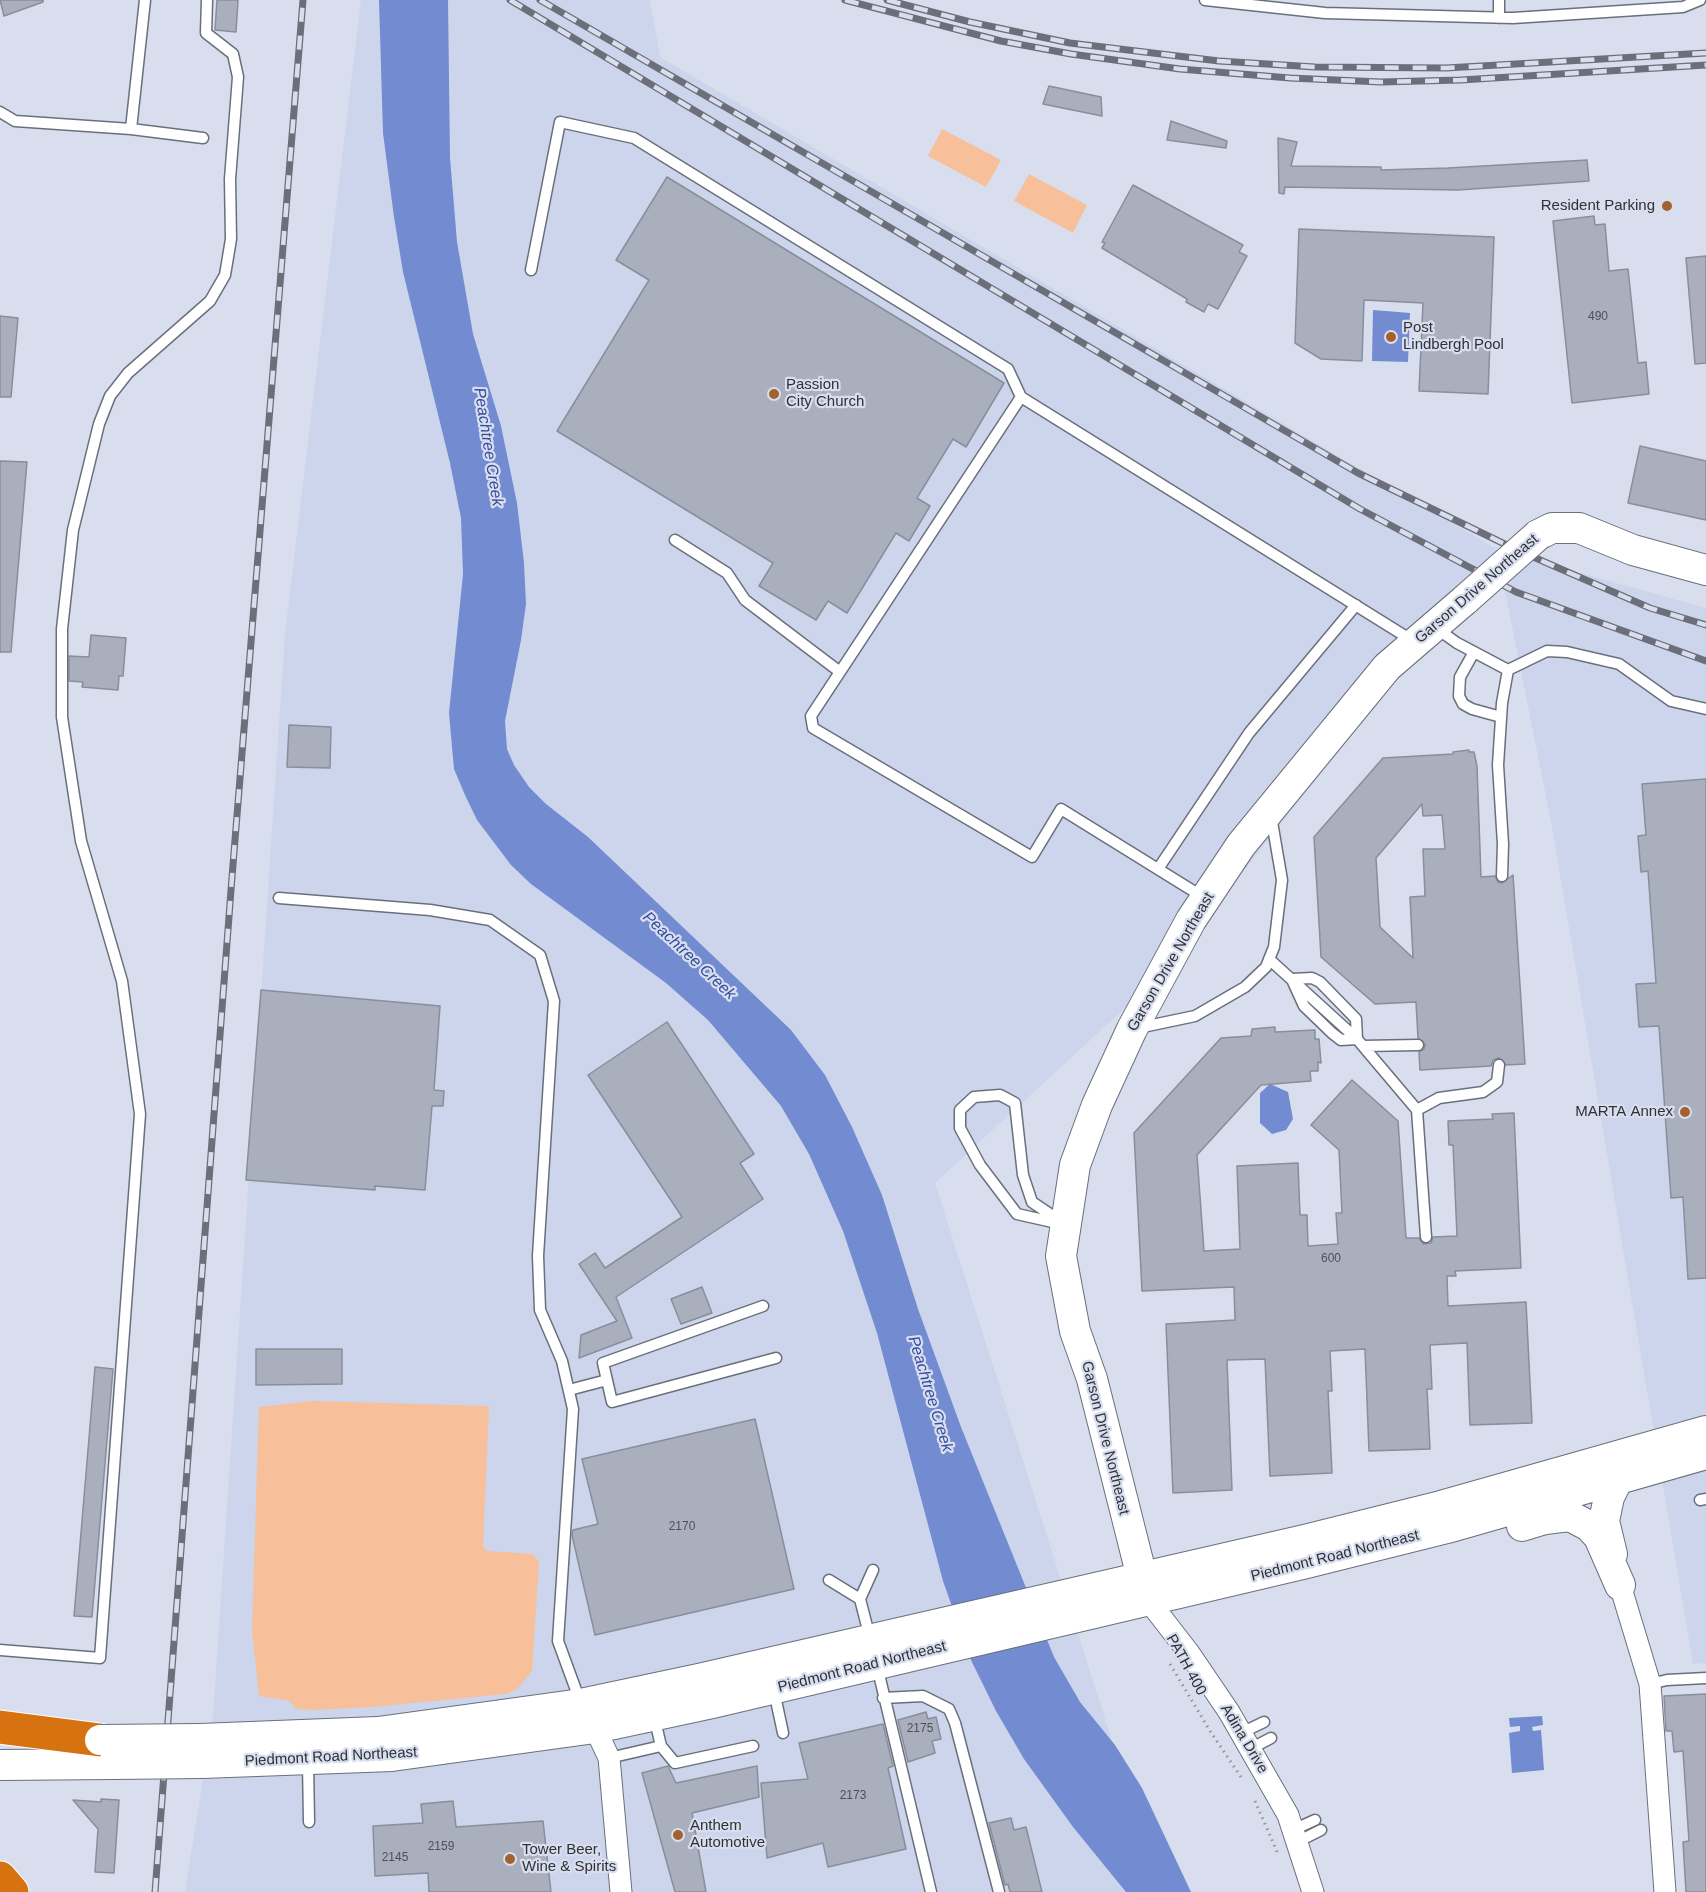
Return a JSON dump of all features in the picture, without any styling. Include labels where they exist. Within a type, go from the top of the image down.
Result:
[{"type":"highway","points":[[0,1727],[106,1752]]},
{"type":"highway","points":[[0,1878],[12,1892]]},
{"type":"main road","name":"Garson Drive Northeast","points":[[1145,1589],[1092,1379],[1075,1331],[1061,1256],[1075,1165],[1097,1106],[1132,1029],[1206,898],[1241,845],[1387,667],[1538,535],[1552,528],[1579,528],[1633,550],[1706,570]]},
{"type":"main road","name":"Piedmont Road Northeast","points":[[1145,1589],[1706,1431]]},
{"type":"main road","name":"Piedmont Road Northeast","points":[[0,1765],[106,1752],[201,1751],[308,1759],[392,1756],[588,1716],[699,1679],[873,1651],[1145,1589],[1370,1547],[1706,1454]]},
{"type":"main road","points":[[1618,1479],[1609,1497],[1604,1521],[1620,1586]]},
{"type":"main road","points":[[1370,1547],[1435,1552],[1545,1519],[1570,1516],[1589,1526],[1599,1537],[1620,1586]]},
{"type":"main road","name":"Piedmont Road Northeast","points":[[201,1751],[378,1732],[588,1716],[654,1715],[774,1688],[873,1651]]},
{"type":"main road","name":"Piedmont Road Northeast","points":[[0,1741],[106,1752]]},
{"type":"street","points":[[1620,1586],[1650,1684],[1665,1892]]},
{"type":"street","name":"Adina Drive","points":[[1145,1589],[1245,1741],[1288,1815],[1313,1892]]},
{"type":"street","points":[[588,1716],[609,1758],[621,1892]]},
{"type":"lane","points":[[130,129],[145,0]]},
{"type":"lane","points":[[0,1650],[100,1658],[140,1114],[122,981],[81,841],[70,773],[62,717],[62,629],[73,531],[99,424],[110,396],[128,372],[210,302],[225,275],[231,239],[230,179],[238,77],[233,54],[206,33],[207,0]]},
{"type":"lane","points":[[1205,0],[1259,3],[1325,13],[1499,18],[1683,7],[1700,0]]},
{"type":"lane","points":[[1499,0],[1499,18]]},
{"type":"lane","points":[[0,112],[15,121],[130,129],[203,138]]},
{"type":"lane","points":[[531,270],[560,122],[634,138],[1008,369],[1021,397],[1356,605],[1474,652],[1508,670]]},
{"type":"lane","points":[[1021,397],[811,716],[813,728],[1032,857],[1061,809],[1206,898]]},
{"type":"lane","points":[[675,540],[727,573],[745,600],[840,672]]},
{"type":"lane","points":[[1158,869],[1249,733],[1356,605]]},
{"type":"lane","points":[[1508,670],[1547,651],[1567,652],[1618,664],[1671,701],[1706,709]]},
{"type":"lane","points":[[1474,652],[1460,677],[1459,696],[1463,704],[1472,709],[1501,717]]},
{"type":"lane","points":[[1502,876],[1503,844],[1498,765],[1501,717],[1508,670]]},
{"type":"lane","points":[[1132,1029],[1195,1016],[1245,987],[1266,967],[1274,946],[1282,880],[1270,811]]},
{"type":"lane","points":[[279,898],[430,910],[490,920],[540,955],[554,1001],[538,1256],[540,1310],[562,1361],[573,1409],[558,1641],[588,1716]]},
{"type":"lane","points":[[1269,959],[1360,1042],[1417,1110],[1426,1237]]},
{"type":"lane","points":[[1292,979],[1312,978],[1320,982],[1356,1019],[1360,1042]]},
{"type":"lane","points":[[1360,1042],[1418,1045]]},
{"type":"lane","points":[[1417,1110],[1439,1098],[1483,1092],[1497,1082],[1499,1065]]},
{"type":"lane","points":[[1000,1095],[1016,1103],[1023,1175],[1032,1202],[1066,1225],[1017,1214],[980,1165],[960,1128],[960,1110],[974,1097],[1000,1095]]},
{"type":"lane","points":[[763,1306],[603,1363],[612,1402],[776,1358]]},
{"type":"lane","points":[[569,1390],[607,1380]]},
{"type":"lane","points":[[873,1570],[861,1599],[931,1892]]},
{"type":"lane","points":[[829,1580],[861,1599]]},
{"type":"lane","points":[[1650,1684],[1667,1680],[1706,1678]]},
{"type":"lane","points":[[774,1688],[783,1733]]},
{"type":"lane","points":[[883,1698],[922,1696],[949,1709],[955,1722],[999,1892]]},
{"type":"lane","points":[[654,1715],[661,1746],[675,1763],[753,1746]]},
{"type":"lane","points":[[1245,1741],[1264,1722]]},
{"type":"lane","points":[[1245,1741],[1271,1738]]},
{"type":"lane","points":[[609,1758],[661,1746]]},
{"type":"lane","points":[[308,1759],[309,1822]]},
{"type":"lane","points":[[1295,1836],[1318,1825]]},
{"type":"path","name":"PATH 400","points":[[1165,1654],[1210,1731],[1245,1783]]},
{"type":"path","points":[[1251,1792],[1281,1861]]},
{"type":"shaded area","points":[[361,0],[650,0],[660,57],[1498,550],[1706,608],[1706,1663],[1693,1664],[1551,821],[1497,551],[1163,973],[935,1183],[1160,1892],[185,1892],[213,1717],[285,634]]},
{"type":"shaded area","points":[[942,129],[1001,160],[986,187],[928,156]]},
{"type":"shaded area","points":[[1029,174],[1087,205],[1073,233],[1014,201]]},
{"type":"shaded area","points":[[313,1401],[489,1406],[483,1546],[487,1551],[533,1554],[539,1562],[532,1671],[517,1689],[506,1694],[372,1707],[313,1710],[296,1709],[290,1701],[259,1696],[252,1631],[259,1407]]},
{"type":"water","name":"Peachtree Creek","points":[[379,0],[448,0],[450,158],[457,242],[473,334],[501,426],[517,503],[524,563],[526,604],[505,721],[507,749],[514,765],[529,787],[546,804],[588,837],[791,1030],[825,1075],[852,1127],[882,1195],[918,1309],[961,1427],[1054,1657],[1080,1702],[1115,1745],[1142,1788],[1191,1892],[1126,1892],[1073,1827],[1024,1759],[996,1711],[971,1660],[943,1581],[877,1333],[843,1231],[809,1154],[781,1106],[708,1020],[666,983],[531,884],[511,865],[477,820],[465,795],[454,769],[449,713],[463,574],[461,518],[450,463],[403,272],[394,217],[383,133]]},
{"type":"water","name":"Post Lindbergh Pool","points":[[1373,310],[1410,313],[1408,362],[1372,361]]},
{"type":"water","points":[[1270,1084],[1288,1092],[1293,1119],[1286,1130],[1272,1134],[1260,1123],[1260,1093]]},
{"type":"water","points":[[1542,1716],[1543,1725],[1532,1727],[1533,1731],[1541,1730],[1544,1770],[1512,1773],[1509,1733],[1520,1731],[1520,1726],[1510,1727],[1509,1718]]},
{"type":"building","points":[[0,0],[43,0],[43,2],[4,16]]},
{"type":"building","points":[[217,0],[238,0],[236,32],[215,30]]},
{"type":"building","points":[[1049,86],[1101,97],[1102,116],[1043,104]]},
{"type":"building","points":[[1171,121],[1227,141],[1226,148],[1167,140]]},
{"type":"building","points":[[1278,138],[1297,142],[1291,166],[1381,167],[1381,170],[1587,160],[1589,181],[1458,190],[1285,187],[1284,194],[1279,193]]},
{"type":"building","name":"Passion City Church","points":[[667,177],[1004,383],[966,447],[953,439],[917,498],[930,506],[909,541],[896,533],[847,613],[828,601],[816,620],[759,586],[773,563],[557,431],[649,280],[616,260]]},
{"type":"building","points":[[1133,185],[1243,245],[1239,252],[1247,256],[1218,309],[1208,304],[1204,312],[1186,302],[1187,299],[1102,248],[1105,243],[1102,242]]},
{"type":"building","points":[[1594,216],[1595,225],[1605,224],[1609,271],[1628,269],[1638,363],[1646,362],[1649,394],[1572,403],[1553,221]]},
{"type":"building","points":[[1299,229],[1494,237],[1488,394],[1419,391],[1423,303],[1364,300],[1362,361],[1321,359],[1295,343]]},
{"type":"building","points":[[1706,256],[1706,363],[1695,364],[1686,258]]},
{"type":"building","points":[[0,316],[18,318],[11,397],[0,397]]},
{"type":"building","points":[[1640,446],[1706,461],[1706,520],[1628,503]]},
{"type":"building","points":[[0,461],[27,462],[11,652],[0,652]]},
{"type":"building","points":[[91,635],[126,638],[123,676],[119,676],[118,690],[82,687],[83,682],[69,681],[69,656],[89,657]]},
{"type":"building","points":[[289,725],[331,727],[330,768],[287,767]]},
{"type":"building","points":[[1469,750],[1469,752],[1474,752],[1477,766],[1481,877],[1495,876],[1498,882],[1502,883],[1513,875],[1525,1064],[1506,1065],[1499,1058],[1493,1060],[1491,1066],[1420,1070],[1419,1052],[1424,1049],[1425,1044],[1418,1038],[1416,1002],[1375,1004],[1321,957],[1314,837],[1383,758],[1453,754],[1453,752]],"holes":[[[1422,804],[1423,816],[1442,815],[1445,849],[1423,849],[1425,896],[1410,897],[1413,958],[1380,927],[1376,858]]]},
{"type":"building","name":"MARTA Annex","points":[[1706,779],[1706,1278],[1688,1279],[1683,1197],[1671,1198],[1659,1026],[1639,1027],[1636,984],[1656,983],[1648,871],[1641,872],[1638,836],[1646,835],[1642,784]]},
{"type":"building","points":[[261,990],[440,1006],[434,1090],[444,1091],[443,1106],[432,1106],[425,1190],[375,1186],[375,1190],[246,1180]]},
{"type":"building","points":[[667,1022],[754,1154],[740,1163],[763,1199],[616,1297],[632,1338],[579,1358],[581,1335],[617,1321],[579,1264],[595,1253],[605,1268],[682,1217],[588,1075]]},
{"type":"building","points":[[1275,1027],[1275,1032],[1315,1030],[1315,1039],[1319,1039],[1321,1063],[1318,1062],[1318,1071],[1310,1071],[1311,1081],[1261,1085],[1197,1155],[1204,1251],[1240,1249],[1237,1166],[1298,1163],[1300,1215],[1307,1215],[1308,1246],[1338,1244],[1336,1213],[1342,1213],[1339,1150],[1311,1125],[1352,1080],[1398,1121],[1406,1238],[1419,1238],[1423,1244],[1431,1243],[1433,1237],[1457,1236],[1453,1145],[1449,1145],[1448,1121],[1493,1119],[1492,1114],[1514,1113],[1521,1268],[1455,1271],[1456,1276],[1447,1276],[1448,1306],[1526,1302],[1532,1423],[1470,1425],[1467,1343],[1430,1345],[1432,1389],[1427,1389],[1430,1449],[1369,1451],[1365,1349],[1330,1351],[1332,1391],[1328,1391],[1332,1473],[1270,1476],[1265,1359],[1227,1360],[1232,1490],[1173,1493],[1166,1324],[1235,1320],[1234,1287],[1142,1291],[1134,1133],[1221,1038],[1251,1036],[1252,1029]]},
{"type":"building","points":[[702,1287],[712,1313],[681,1324],[671,1299]]},
{"type":"building","points":[[256,1349],[342,1349],[342,1384],[256,1385]]},
{"type":"building","points":[[95,1367],[113,1369],[92,1617],[74,1616]]},
{"type":"building","points":[[755,1419],[794,1589],[595,1635],[572,1535],[573,1530],[598,1524],[582,1459]]},
{"type":"building","points":[[1706,1694],[1706,1892],[1686,1892],[1683,1842],[1689,1841],[1683,1751],[1674,1752],[1672,1731],[1666,1731],[1664,1696]]},
{"type":"building","points":[[926,1712],[928,1719],[936,1717],[941,1739],[932,1741],[935,1753],[908,1762],[898,1720]]},
{"type":"building","points":[[883,1724],[893,1766],[888,1768],[906,1849],[828,1867],[823,1843],[767,1858],[761,1783],[808,1779],[799,1743]]},
{"type":"building","name":"Anthem Automotive","points":[[668,1766],[676,1783],[757,1766],[759,1797],[692,1813],[706,1892],[675,1892],[642,1773]]},
{"type":"building","points":[[101,1799],[119,1800],[114,1873],[95,1872],[98,1829],[73,1800],[101,1802]]},
{"type":"building","points":[[453,1801],[456,1827],[543,1821],[551,1892],[429,1892],[428,1873],[375,1876],[373,1826],[423,1823],[421,1804]]},
{"type":"building","points":[[1011,1818],[1014,1830],[1026,1827],[1042,1892],[1010,1892],[1008,1884],[1005,1885],[989,1823]]},
{"type":"railway","points":[[155,1892],[232,877],[303,0]]},
{"type":"railway","points":[[510,0],[1360,509],[1516,592],[1706,661]]},
{"type":"railway","points":[[540,0],[1358,473],[1515,549],[1650,608],[1706,625]]},
{"type":"railway","points":[[845,0],[1001,41],[1071,54],[1180,69],[1290,78],[1381,82],[1461,80],[1706,65]]},
{"type":"railway","points":[[887,0],[970,22],[1070,43],[1219,61],[1315,67],[1446,68],[1706,53]]},
{"type":"place","name":"Resident Parking","points":[[1667,206]]},
{"type":"place","name":"Post Lindbergh Pool","points":[[1391,337]]},
{"type":"place","name":"Passion City Church","points":[[774,394]]},
{"type":"place","name":"MARTA Annex","points":[[1685,1112]]},
{"type":"place","name":"Anthem Automotive","points":[[678,1835]]},
{"type":"place","name":"Tower Beer, Wine & Spirits","points":[[510,1859]]}]
